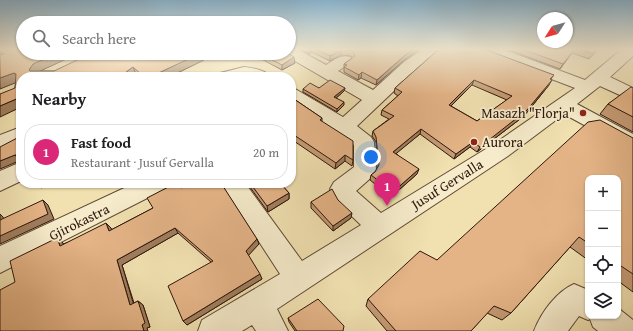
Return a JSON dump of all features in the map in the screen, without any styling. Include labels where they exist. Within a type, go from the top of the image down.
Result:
[{"type":"street","points":[[313,64],[375,99]]},
{"type":"street","points":[[326,72],[338,64]]},
{"type":"street","points":[[344,127],[412,64]]},
{"type":"street","points":[[535,64],[633,95]]},
{"type":"street","name":"Jusuf Gervalla","points":[[213,331],[299,279],[501,150],[593,83],[614,64]]},
{"type":"street","points":[[296,97],[344,127],[364,142],[365,170],[342,189],[347,197],[380,227]]},
{"type":"street","points":[[563,105],[633,143]]},
{"type":"street","points":[[0,144],[16,136]]},
{"type":"street","points":[[0,182],[16,173]]},
{"type":"street","name":"Gjirokastra","points":[[0,260],[147,188]]},
{"type":"street","points":[[235,188],[299,279]]},
{"type":"street","points":[[555,329],[574,299],[585,303]]},
{"type":"street","points":[[257,305],[273,331]]},
{"type":"street","points":[[608,319],[622,331]]},
{"type":"building","points":[[0,64],[33,64],[29,70],[30,71],[54,71],[68,64],[177,64],[161,72],[138,72],[133,67],[126,72],[16,72],[16,74],[14,73],[0,78]]},
{"type":"building","points":[[345,64],[394,64],[377,80],[362,72],[359,75],[344,67],[347,65]]},
{"type":"building","points":[[422,64],[526,64],[554,75],[550,79],[552,80],[527,110],[480,147],[473,142],[456,154],[421,129],[393,152],[419,169],[393,192],[371,175],[375,172],[379,165],[376,137],[373,131],[394,116],[382,110],[402,92],[395,88]],"holes":[[[474,80],[512,96],[477,121],[449,105]]]},
{"type":"building","points":[[16,74],[16,99],[0,106],[0,94],[15,88]]},
{"type":"building","points":[[330,80],[345,88],[334,97],[344,102],[337,109],[303,89],[310,83],[319,88]]},
{"type":"building","points":[[631,87],[633,88],[633,117],[608,104]]},
{"type":"building","points":[[296,100],[322,118],[320,120],[353,141],[353,160],[345,155],[336,163],[296,136]]},
{"type":"building","points":[[600,120],[633,138],[633,274],[621,266],[621,175],[585,175],[585,241],[579,237],[511,313],[494,306],[471,331],[396,331],[368,299],[420,251],[437,260],[588,122]]},
{"type":"building","points":[[16,139],[16,155],[0,161],[0,147]]},
{"type":"building","points":[[166,188],[224,188],[257,239],[246,251],[260,274],[183,321],[168,286],[213,261],[175,228],[117,260],[130,305],[138,301],[145,323],[142,325],[144,331],[0,331],[0,290],[15,282],[10,261],[57,238],[60,246],[106,223],[109,231],[153,208],[147,198]]},
{"type":"building","points":[[254,188],[284,188],[289,193],[267,206]]},
{"type":"building","points":[[332,189],[338,200],[352,213],[333,226],[311,202]]},
{"type":"building","points":[[43,200],[48,214],[0,236],[0,220]]},
{"type":"building","points":[[318,299],[344,326],[343,331],[297,331],[288,318]]},
{"type":"place","name":"Masazh \"Florja\"","points":[[583,113]]},
{"type":"place","name":"Aurora","points":[[474,142]]},
{"type":"place","name":"Fast food","points":[[387,206]]}]
